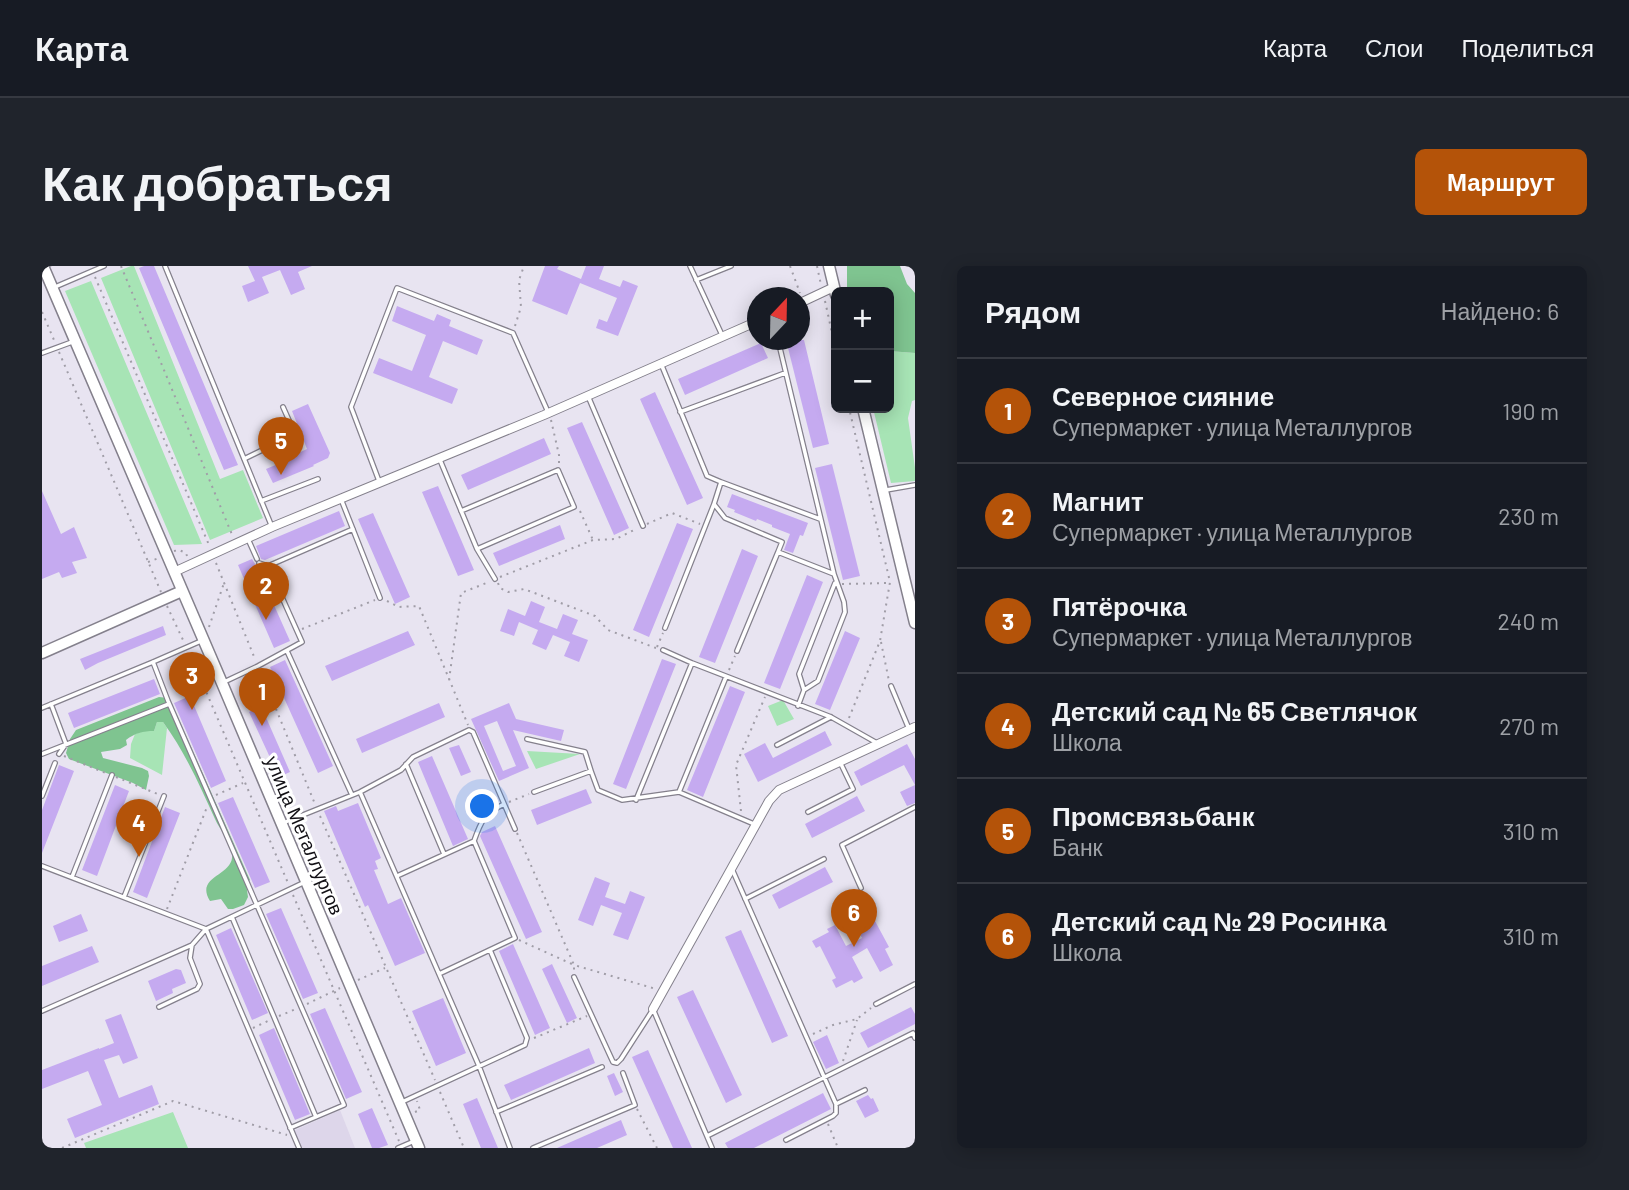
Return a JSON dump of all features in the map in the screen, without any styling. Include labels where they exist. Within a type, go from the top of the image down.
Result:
[{"type":"main road","name":"улица Металлургов","points":[[43,266],[417,1144]]},
{"type":"main road","points":[[830,266],[834,287]]},
{"type":"main road","points":[[864,413],[915,623]]},
{"type":"main road","points":[[42,653],[183,591]]},
{"type":"street","points":[[810,298],[831,291]]},
{"type":"street","points":[[174,572],[272,527],[549,413],[747,326]]},
{"type":"street","points":[[653,1009],[731,867],[769,801],[779,790],[912,729]]},
{"type":"lane","points":[[52,288],[104,266]]},
{"type":"lane","points":[[165,266],[272,527]]},
{"type":"lane","points":[[690,266],[723,337]]},
{"type":"lane","points":[[696,280],[731,266]]},
{"type":"lane","points":[[379,483],[351,407],[397,288],[513,333],[549,413]]},
{"type":"lane","points":[[42,353],[74,341]]},
{"type":"lane","points":[[780,350],[845,612],[818,681],[804,690],[798,706]]},
{"type":"lane","points":[[661,364],[707,476],[820,519]]},
{"type":"lane","points":[[680,412],[785,373]]},
{"type":"lane","points":[[588,396],[643,526]]},
{"type":"lane","points":[[244,458],[295,434],[283,407]]},
{"type":"lane","points":[[439,458],[477,549],[495,579]]},
{"type":"lane","points":[[461,511],[558,470],[574,507],[477,549]]},
{"type":"lane","points":[[261,501],[318,479]]},
{"type":"lane","points":[[665,628],[721,482]]},
{"type":"lane","points":[[883,490],[915,485]]},
{"type":"lane","points":[[341,499],[380,598]]},
{"type":"lane","points":[[714,504],[725,518],[782,542],[737,651]]},
{"type":"lane","points":[[268,566],[353,529]]},
{"type":"lane","points":[[222,682],[302,642],[268,566],[258,561],[248,538]]},
{"type":"lane","points":[[778,552],[834,574]]},
{"type":"lane","points":[[804,690],[799,674],[836,583]]},
{"type":"lane","points":[[42,708],[203,640]]},
{"type":"lane","points":[[663,650],[831,718],[879,744]]},
{"type":"lane","points":[[287,651],[352,795]]},
{"type":"lane","points":[[153,663],[344,1105],[290,1128]]},
{"type":"lane","points":[[636,800],[692,663]]},
{"type":"lane","points":[[679,792],[726,677]]},
{"type":"lane","points":[[891,686],[912,729]]},
{"type":"lane","points":[[51,704],[66,744]]},
{"type":"lane","points":[[42,754],[169,704]]},
{"type":"lane","points":[[777,745],[831,718]]},
{"type":"lane","points":[[281,824],[360,792],[401,770],[413,757],[469,730],[473,732],[515,829]]},
{"type":"lane","points":[[527,739],[585,752],[598,790],[622,800],[679,792],[756,825]]},
{"type":"lane","points":[[59,754],[66,744]]},
{"type":"lane","points":[[808,812],[853,789],[841,762]]},
{"type":"lane","points":[[42,796],[55,763]]},
{"type":"lane","points":[[406,764],[444,854]]},
{"type":"lane","points":[[534,792],[591,771]]},
{"type":"lane","points":[[72,877],[112,775]]},
{"type":"lane","points":[[360,792],[479,1066],[510,1148]]},
{"type":"lane","points":[[124,897],[164,796]]},
{"type":"lane","points":[[439,974],[515,938],[474,841],[486,815],[505,804]]},
{"type":"lane","points":[[862,888],[842,845],[914,809]]},
{"type":"lane","points":[[397,876],[474,841]]},
{"type":"lane","points":[[745,899],[824,859]]},
{"type":"lane","points":[[42,866],[206,929],[299,1148]]},
{"type":"lane","points":[[731,867],[836,1104],[836,1113],[786,1140]]},
{"type":"lane","points":[[42,1011],[192,945],[206,929],[306,882]]},
{"type":"lane","points":[[232,917],[316,1117]]},
{"type":"lane","points":[[159,1007],[197,989],[200,984],[190,958],[192,945]]},
{"type":"lane","points":[[400,1102],[526,1045],[527,1038],[491,950]]},
{"type":"lane","points":[[574,977],[613,1062],[617,1063],[653,1009]]},
{"type":"lane","points":[[876,1004],[915,984]]},
{"type":"lane","points":[[653,1009],[712,1148]]},
{"type":"lane","points":[[707,1136],[913,1033],[915,1038]]},
{"type":"lane","points":[[496,1111],[602,1067]]},
{"type":"lane","points":[[533,1148],[635,1105],[623,1073]]},
{"type":"lane","points":[[836,1104],[865,1090]]},
{"type":"lane","points":[[400,1147],[417,1144]]},
{"type":"path","points":[[121,266],[236,544]]},
{"type":"path","points":[[513,333],[521,307],[519,280],[524,266]]},
{"type":"path","points":[[790,266],[796,287]]},
{"type":"path","points":[[817,266],[836,350]]},
{"type":"path","points":[[92,271],[317,808],[464,1148]]},
{"type":"path","points":[[42,312],[400,1147]]},
{"type":"path","points":[[549,413],[559,455],[558,470]]},
{"type":"path","points":[[846,726],[880,641],[890,583],[850,413]]},
{"type":"path","points":[[574,507],[579,510],[593,540]]},
{"type":"path","points":[[449,680],[461,593],[593,540],[616,539],[672,513],[705,526]]},
{"type":"path","points":[[495,579],[500,588],[508,592],[524,589],[595,617],[608,630],[663,650]]},
{"type":"path","points":[[208,626],[224,583]]},
{"type":"path","points":[[836,583],[890,583]]},
{"type":"path","points":[[297,631],[380,598],[399,607],[419,606],[469,730]]},
{"type":"path","points":[[657,649],[665,628]]},
{"type":"path","points":[[880,641],[891,686]]},
{"type":"path","points":[[726,677],[737,651]]},
{"type":"path","points":[[193,662],[209,654]]},
{"type":"path","points":[[742,819],[736,765],[767,693]]},
{"type":"path","points":[[166,913],[210,797],[245,782]]},
{"type":"path","points":[[505,804],[534,792]]},
{"type":"path","points":[[515,829],[574,965]]},
{"type":"path","points":[[515,938],[574,965],[663,991]]},
{"type":"path","points":[[249,1029],[386,967]]},
{"type":"path","points":[[806,1038],[833,1025],[857,1018],[876,1004]]},
{"type":"path","points":[[526,1041],[591,1014]]},
{"type":"path","points":[[840,1070],[857,1018]]},
{"type":"path","points":[[391,1122],[420,1110],[416,1100]]},
{"type":"path","points":[[62,1148],[173,1101],[294,1138]]},
{"type":"path","points":[[635,1105],[657,1148]]},
{"type":"path","points":[[826,1120],[838,1148]]},
{"type":"shaded area","points":[[340,1110],[355,1148],[300,1148],[293,1131]]},
{"type":"green space","points":[[134,266],[220,479],[243,470],[263,518],[210,540],[101,278]]},
{"type":"green space","points":[[847,266],[900,266],[907,284],[915,293],[915,353],[894,351],[894,287],[847,287]]},
{"type":"green space","points":[[91,281],[202,544],[174,545],[65,291]]},
{"type":"green space","points":[[894,351],[915,353],[915,400],[912,401],[908,418],[915,481],[891,483],[874,413],[894,413]]},
{"type":"green space","points":[[159,697],[168,698],[172,704],[250,880],[246,883],[248,897],[244,905],[228,909],[221,899],[210,901],[207,887],[230,864],[231,847],[185,757],[163,722],[157,722],[154,731],[146,731],[129,738],[126,740],[127,745],[120,749],[101,752],[103,758],[148,771],[146,790],[69,759],[66,753],[76,730]]},
{"type":"green space","points":[[783,700],[794,719],[777,726],[768,706]]},
{"type":"green space","points":[[157,722],[163,722],[167,728],[162,775],[130,758],[135,734],[154,731]]},
{"type":"green space","points":[[527,751],[580,754],[536,769]]},
{"type":"green space","points":[[173,1112],[188,1148],[86,1148],[84,1143]]},
{"type":"building","points":[[154,266],[238,465],[224,470],[139,268]]},
{"type":"building","points":[[248,266],[312,266],[298,272],[305,289],[291,295],[280,270],[262,277],[269,293],[248,302],[242,286],[255,281]]},
{"type":"building","points":[[545,266],[559,266],[557,269],[581,279],[586,266],[604,266],[599,279],[620,287],[623,280],[638,286],[618,336],[596,328],[599,319],[607,322],[617,298],[580,283],[567,315],[532,301]]},
{"type":"building","points":[[397,306],[434,321],[437,314],[451,320],[449,326],[483,340],[477,355],[443,341],[429,377],[458,389],[452,404],[373,373],[379,358],[412,371],[426,335],[392,321]]},
{"type":"building","points":[[747,349],[764,350],[768,358],[685,395],[678,379]]},
{"type":"building","points":[[788,350],[806,350],[829,444],[813,448]]},
{"type":"building","points":[[655,392],[703,498],[687,505],[640,399]]},
{"type":"building","points":[[308,404],[330,453],[328,458],[273,483],[266,469],[307,449],[292,411]]},
{"type":"building","points":[[582,422],[629,528],[614,535],[567,428]]},
{"type":"building","points":[[544,438],[551,454],[468,490],[461,475]]},
{"type":"building","points":[[832,464],[860,576],[843,580],[815,468]]},
{"type":"building","points":[[438,486],[474,570],[458,576],[422,492]]},
{"type":"building","points":[[42,491],[61,534],[74,527],[87,558],[72,562],[77,573],[62,578],[59,572],[42,579]]},
{"type":"building","points":[[732,494],[808,523],[793,553],[784,550],[790,534],[727,507]]},
{"type":"building","points":[[339,511],[345,526],[265,560],[261,559],[256,546]]},
{"type":"building","points":[[373,513],[410,597],[395,604],[358,519]]},
{"type":"building","points":[[677,523],[693,529],[649,637],[633,630]]},
{"type":"building","points":[[560,525],[565,539],[499,566],[493,553]]},
{"type":"building","points":[[742,549],[758,556],[715,663],[699,657]]},
{"type":"building","points":[[252,559],[290,641],[274,648],[238,565]]},
{"type":"building","points":[[807,575],[823,582],[780,689],[764,683]]},
{"type":"building","points":[[531,601],[545,607],[539,622],[557,629],[563,614],[578,620],[572,634],[588,640],[579,662],[564,656],[570,642],[553,635],[546,650],[532,644],[538,630],[519,622],[514,636],[500,631],[508,609],[525,616]]},
{"type":"building","points":[[163,626],[166,635],[85,670],[80,659]]},
{"type":"building","points":[[408,631],[415,645],[332,681],[325,666]]},
{"type":"building","points":[[845,631],[860,638],[830,710],[815,704]]},
{"type":"building","points":[[662,659],[676,664],[626,789],[613,784]]},
{"type":"building","points":[[285,660],[333,766],[318,773],[270,667]]},
{"type":"building","points":[[154,679],[160,694],[74,728],[68,713]]},
{"type":"building","points":[[730,686],[745,692],[703,797],[687,790]]},
{"type":"building","points":[[190,696],[226,781],[211,788],[174,703]]},
{"type":"building","points":[[439,703],[445,717],[362,753],[356,739]]},
{"type":"building","points":[[509,703],[516,719],[564,730],[561,741],[513,730],[529,768],[499,781],[471,719]],"holes":[[[497,721],[516,766],[503,771],[484,726]]]},
{"type":"building","points":[[261,706],[290,772],[279,777],[249,712]]},
{"type":"building","points":[[825,731],[832,745],[758,782],[744,754],[765,743],[773,758]]},
{"type":"building","points":[[907,744],[915,759],[915,785],[904,765],[861,786],[854,772]]},
{"type":"building","points":[[459,745],[471,772],[461,776],[449,748]]},
{"type":"building","points":[[432,756],[468,839],[453,846],[418,762]]},
{"type":"building","points":[[59,765],[74,771],[42,853],[42,810]]},
{"type":"building","points":[[115,785],[129,791],[97,876],[82,870]]},
{"type":"building","points":[[915,785],[915,803],[907,806],[900,792]]},
{"type":"building","points":[[586,789],[592,803],[537,825],[531,810]]},
{"type":"building","points":[[857,796],[865,811],[812,838],[805,824]]},
{"type":"building","points":[[233,797],[270,882],[255,888],[218,803]]},
{"type":"building","points":[[358,803],[381,858],[375,861],[378,869],[374,870],[388,904],[401,898],[425,953],[395,966],[368,905],[365,907],[324,811],[336,806],[338,811]]},
{"type":"building","points":[[165,807],[180,813],[147,898],[133,892]]},
{"type":"building","points":[[495,826],[542,932],[526,939],[480,836],[482,832]]},
{"type":"building","points":[[825,867],[833,882],[779,909],[772,895]]},
{"type":"building","points":[[595,877],[610,883],[605,897],[625,904],[630,891],[645,897],[628,940],[613,935],[622,913],[601,905],[593,926],[578,920]]},
{"type":"building","points":[[863,906],[872,922],[875,921],[889,947],[885,949],[893,965],[880,972],[867,948],[852,957],[863,978],[836,988],[832,980],[836,978],[820,946],[816,948],[812,941],[829,932],[827,929],[835,925],[846,946],[862,938],[849,913]]},
{"type":"building","points":[[281,908],[318,993],[303,999],[266,914]]},
{"type":"building","points":[[81,914],[88,931],[59,942],[53,926]]},
{"type":"building","points":[[231,928],[268,1013],[252,1020],[216,935]]},
{"type":"building","points":[[741,930],[788,1036],[772,1043],[725,937]]},
{"type":"building","points":[[513,944],[550,1028],[535,1035],[499,951]]},
{"type":"building","points":[[92,946],[99,962],[42,986],[42,966]]},
{"type":"building","points":[[552,964],[577,1018],[567,1023],[542,969]]},
{"type":"building","points":[[176,969],[181,970],[186,983],[156,1001],[148,981]]},
{"type":"building","points":[[693,990],[742,1095],[726,1103],[677,997]]},
{"type":"building","points":[[443,998],[466,1053],[436,1066],[412,1011]]},
{"type":"building","points":[[911,1007],[915,1014],[915,1024],[868,1048],[860,1033]]},
{"type":"building","points":[[325,1008],[362,1092],[346,1099],[310,1014]]},
{"type":"building","points":[[121,1014],[138,1058],[123,1064],[119,1055],[104,1060],[119,1098],[152,1085],[159,1104],[75,1138],[67,1119],[102,1105],[88,1071],[42,1089],[42,1070],[114,1043],[105,1020]]},
{"type":"building","points":[[274,1028],[310,1114],[295,1120],[259,1035]]},
{"type":"building","points":[[827,1035],[839,1063],[826,1069],[813,1042]]},
{"type":"building","points":[[589,1048],[595,1063],[511,1100],[504,1085]]},
{"type":"building","points":[[648,1050],[692,1148],[673,1148],[632,1057]]},
{"type":"building","points":[[614,1073],[623,1092],[615,1096],[607,1076]]},
{"type":"building","points":[[823,1093],[831,1109],[754,1148],[728,1148],[725,1143]]},
{"type":"building","points":[[868,1095],[873,1098],[879,1111],[865,1118],[856,1101]]},
{"type":"building","points":[[477,1098],[498,1148],[481,1148],[463,1104]]},
{"type":"building","points":[[372,1108],[388,1145],[379,1148],[372,1148],[358,1114]]},
{"type":"building","points":[[621,1120],[627,1135],[597,1148],[557,1148]]},
{"type":"place","name":"Промсвязьбанк","points":[[281,475]]},
{"type":"place","name":"Магнит","points":[[266,620]]},
{"type":"place","name":"Пятёрочка","points":[[192,710]]},
{"type":"place","name":"Северное сияние","points":[[262,726]]},
{"type":"place","name":"Детский сад № 65 Светлячок","points":[[139,857]]},
{"type":"place","name":"Детский сад № 29 Росинка","points":[[854,947]]}]
